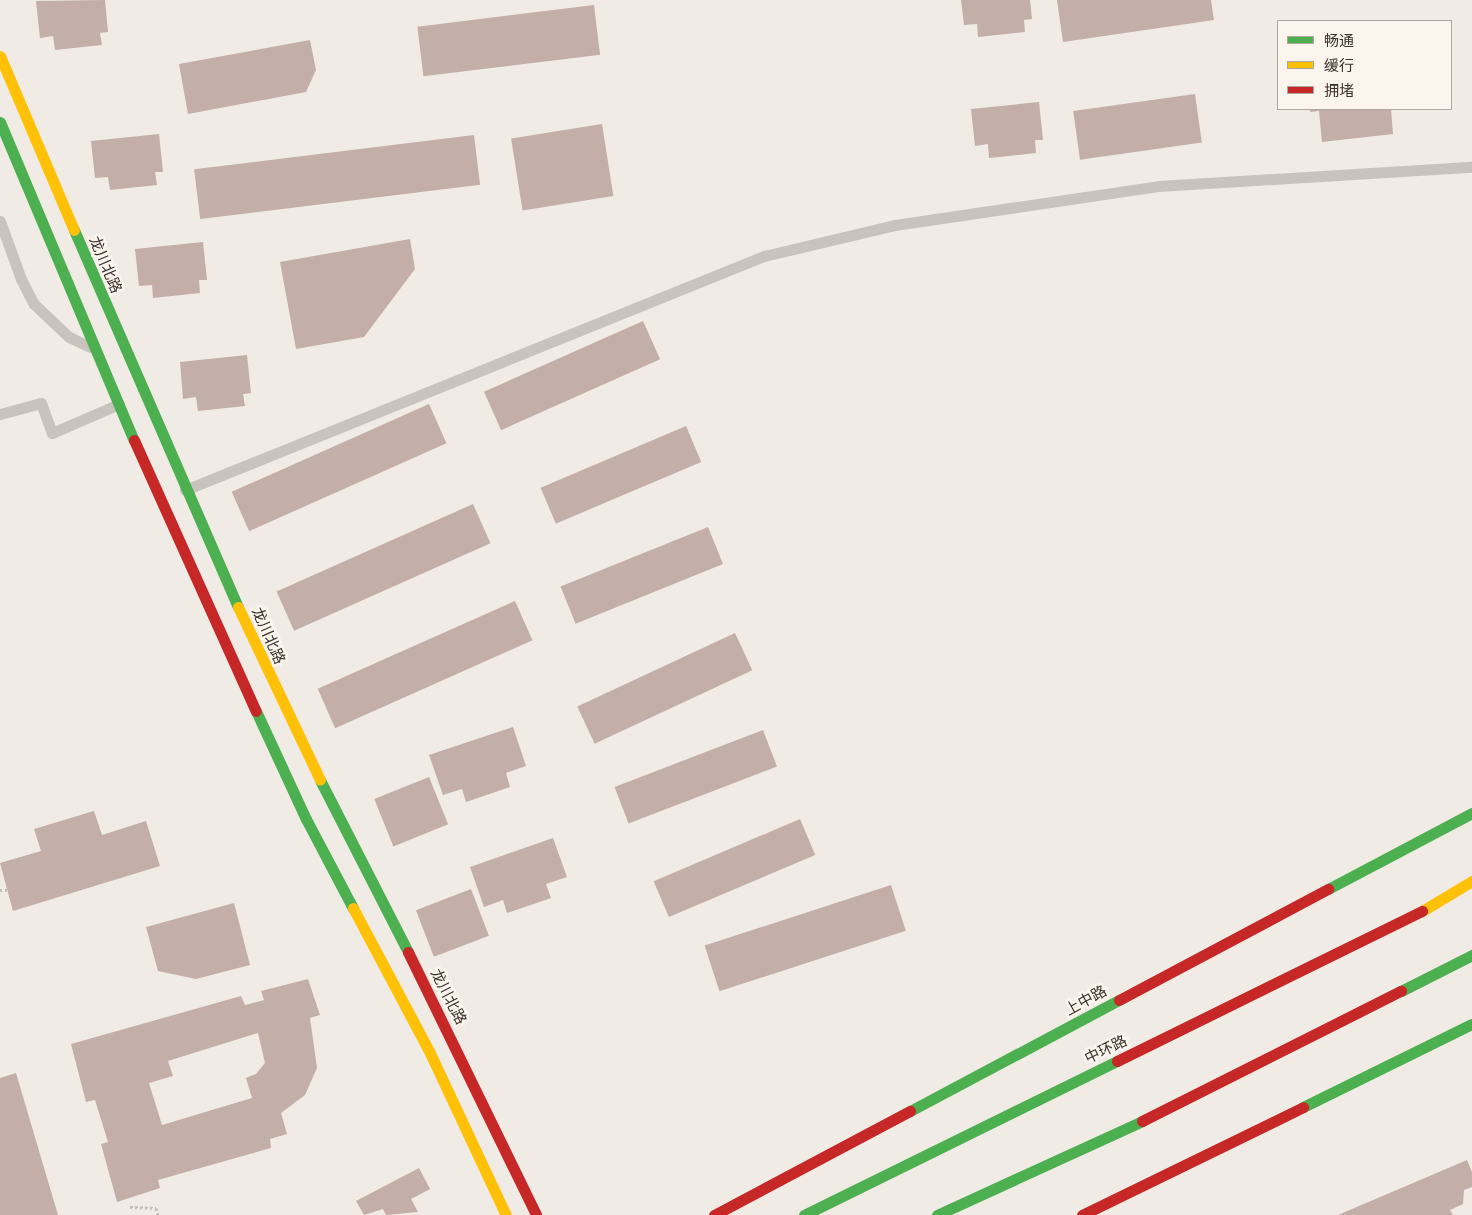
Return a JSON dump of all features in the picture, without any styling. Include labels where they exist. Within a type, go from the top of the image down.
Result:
[{"type":"main road","name":"龙川北路","points":[[0,56],[185,490],[327,799],[443,1020],[536,1215]]},
{"type":"main road","points":[[0,122],[119,404],[274,752],[430,1053],[506,1215]]},
{"type":"main road","name":"上中路","points":[[714,1215],[1472,813]]},
{"type":"main road","name":"中环路","points":[[1422,911],[1472,881]]},
{"type":"main road","name":"中环路","points":[[804,1215],[1422,911],[1472,891]]},
{"type":"main road","points":[[937,1215],[1150,1118],[1472,955]]},
{"type":"main road","points":[[1082,1215],[1472,1024]]},
{"type":"lane","points":[[185,490],[764,256],[895,225],[1158,186],[1472,167]]},
{"type":"lane","points":[[0,221],[21,279],[34,304],[69,337],[96,350]]},
{"type":"lane","points":[[0,414],[41,403],[52,433],[119,404]]},
{"type":"path","points":[[0,890],[7,890]]},
{"type":"path","points":[[130,1207],[156,1208],[158,1215]]},
{"type":"building","points":[[105,0],[108,32],[100,33],[102,45],[55,50],[53,36],[40,38],[36,1]]},
{"type":"building","points":[[961,0],[1030,0],[1032,19],[1024,20],[1025,32],[978,37],[977,24],[964,25]]},
{"type":"building","points":[[1057,0],[1211,0],[1214,20],[1063,42]]},
{"type":"building","points":[[594,5],[600,55],[423,76],[417,27]]},
{"type":"building","points":[[310,40],[316,70],[306,92],[188,114],[179,64]]},
{"type":"building","points":[[1195,94],[1202,143],[1080,160],[1073,111]]},
{"type":"building","points":[[1039,102],[1043,140],[1035,140],[1036,153],[989,158],[988,144],[975,146],[971,109]]},
{"type":"building","points":[[1310,110],[1391,110],[1393,134],[1322,142],[1319,111],[1310,112]]},
{"type":"building","points":[[602,124],[613,196],[523,210],[511,138]]},
{"type":"building","points":[[159,134],[163,172],[155,172],[157,185],[110,190],[108,177],[95,178],[91,141]]},
{"type":"building","points":[[474,135],[480,185],[200,219],[194,169]]},
{"type":"building","points":[[410,239],[415,269],[364,337],[296,349],[280,262]]},
{"type":"building","points":[[203,242],[207,280],[199,280],[200,293],[153,298],[152,285],[139,286],[135,249]]},
{"type":"building","points":[[643,321],[660,359],[501,430],[484,392]]},
{"type":"building","points":[[247,355],[251,393],[243,394],[245,406],[198,411],[196,397],[183,399],[180,362]]},
{"type":"building","points":[[429,404],[446,443],[249,531],[232,492]]},
{"type":"building","points":[[686,426],[701,462],[556,524],[541,488]]},
{"type":"building","points":[[473,504],[490,543],[294,631],[277,591]]},
{"type":"building","points":[[708,527],[723,564],[576,624],[561,587]]},
{"type":"building","points":[[515,601],[532,640],[335,728],[318,689]]},
{"type":"building","points":[[735,633],[752,670],[595,744],[577,707]]},
{"type":"building","points":[[513,727],[526,766],[506,773],[510,787],[466,802],[462,789],[443,795],[429,755]]},
{"type":"building","points":[[763,730],[777,766],[629,823],[615,787]]},
{"type":"building","points":[[429,777],[448,824],[393,846],[374,799]]},
{"type":"building","points":[[94,811],[102,835],[146,821],[160,866],[13,911],[0,863],[41,851],[34,829]]},
{"type":"building","points":[[800,819],[815,855],[669,917],[654,881]]},
{"type":"building","points":[[553,838],[567,877],[546,884],[551,898],[507,913],[503,900],[484,907],[470,867]]},
{"type":"building","points":[[891,885],[906,931],[719,991],[705,946]]},
{"type":"building","points":[[471,889],[489,936],[434,957],[416,910]]},
{"type":"building","points":[[234,903],[250,965],[196,979],[158,971],[146,927]]},
{"type":"building","points":[[308,979],[320,1015],[310,1018],[317,1068],[305,1095],[281,1113],[287,1134],[270,1139],[271,1148],[158,1180],[160,1188],[117,1202],[101,1144],[108,1142],[95,1100],[86,1102],[71,1044],[241,996],[245,1005],[264,1000],[261,991]],"holes":[[[258,1033],[265,1063],[256,1074],[246,1078],[252,1098],[162,1125],[149,1083],[173,1076],[168,1061]]]},
{"type":"building","points":[[16,1073],[58,1215],[0,1215],[0,1078]]},
{"type":"building","points":[[1467,1160],[1472,1172],[1472,1187],[1464,1190],[1463,1204],[1450,1210],[1453,1215],[1338,1215]]},
{"type":"building","points":[[419,1168],[430,1189],[411,1199],[418,1212],[386,1215],[383,1209],[364,1215],[356,1201]]},
{"type":"traffic: fast","points":[[0,122],[134,440]]},
{"type":"traffic: fast","points":[[74,230],[238,607]]},
{"type":"traffic: fast","points":[[256,711],[306,819],[353,908]]},
{"type":"traffic: fast","points":[[320,780],[408,952]]},
{"type":"traffic: fast","points":[[1328,889],[1472,813]]},
{"type":"traffic: fast","points":[[1401,991],[1472,955]]},
{"type":"traffic: fast","points":[[910,1111],[1119,1000]]},
{"type":"traffic: fast","points":[[1303,1107],[1472,1024]]},
{"type":"traffic: fast","points":[[804,1215],[1117,1061]]},
{"type":"traffic: fast","points":[[937,1215],[1142,1121]]},
{"type":"traffic: slow","points":[[0,56],[74,230]]},
{"type":"traffic: slow","points":[[238,607],[320,780]]},
{"type":"traffic: slow","points":[[1422,911],[1472,881]]},
{"type":"traffic: slow","points":[[353,908],[430,1053],[506,1215]]},
{"type":"traffic: jam","points":[[134,440],[256,711]]},
{"type":"traffic: jam","points":[[1119,1000],[1328,889]]},
{"type":"traffic: jam","points":[[1117,1061],[1422,911]]},
{"type":"traffic: jam","points":[[408,952],[536,1215]]},
{"type":"traffic: jam","points":[[1142,1121],[1401,991]]},
{"type":"traffic: jam","points":[[1082,1215],[1303,1107]]},
{"type":"traffic: jam","points":[[714,1215],[910,1111]]}]
